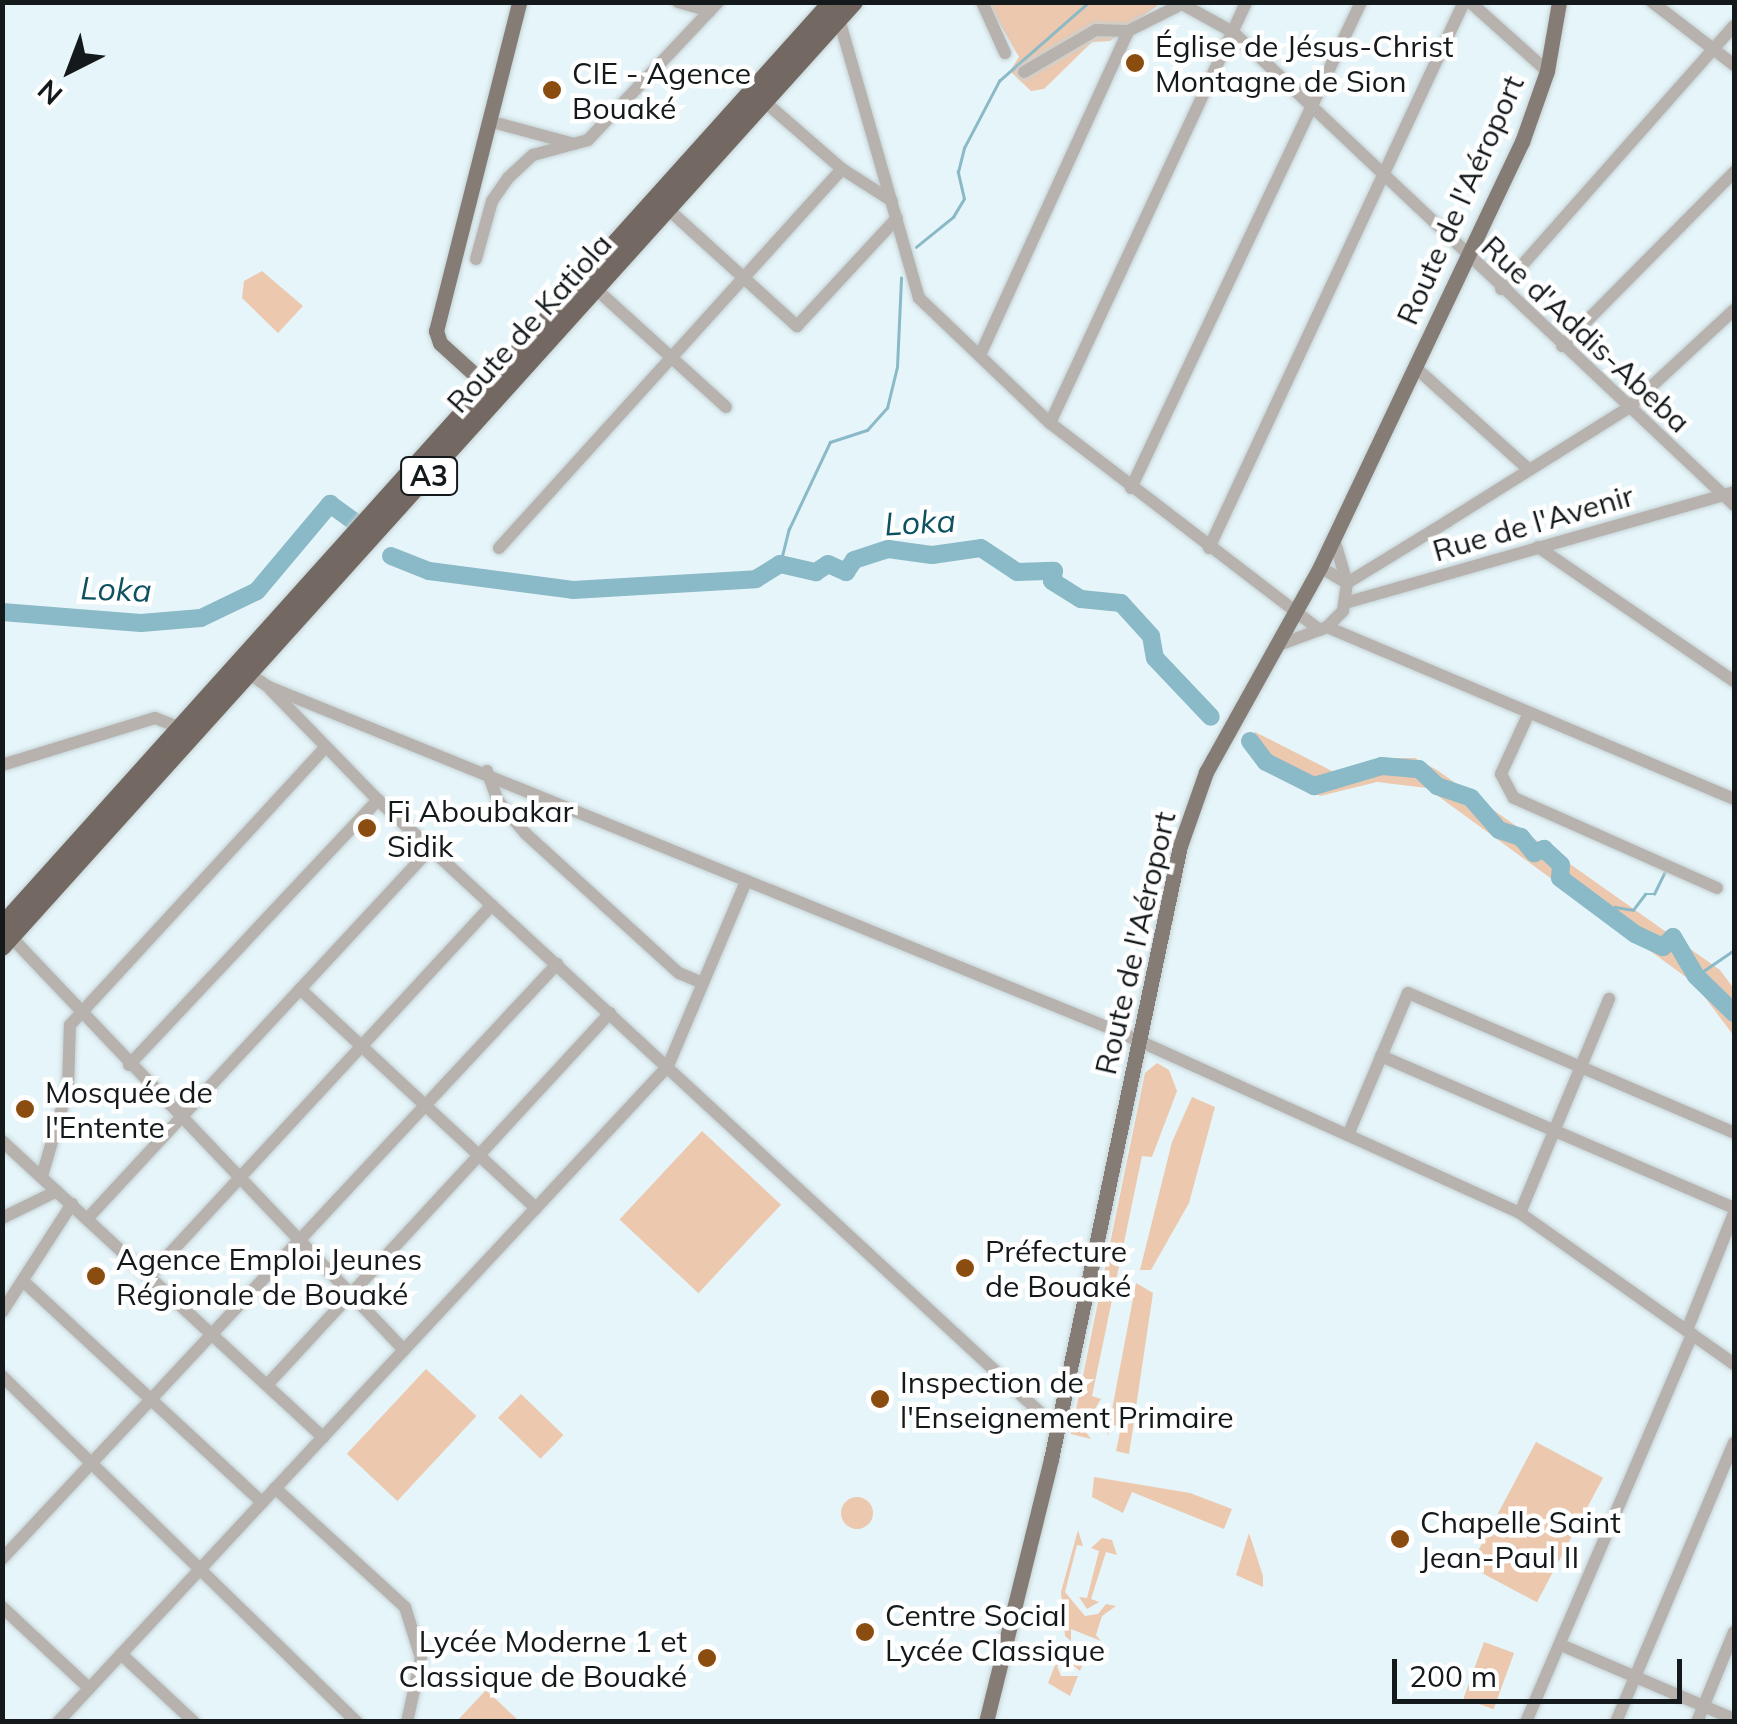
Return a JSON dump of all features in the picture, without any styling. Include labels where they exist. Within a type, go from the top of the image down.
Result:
[{"type":"highway","name":"Route de Katiola","points":[[5,931],[495,393],[836,10],[854,2]]},
{"type":"highway","name":"Route de Katiola","points":[[495,393],[669,210],[765,102],[836,10]]},
{"type":"highway","name":"Route de Katiola","points":[[5,931],[183,729],[244,671]]},
{"type":"main road","points":[[495,393],[440,344],[436,331],[519,2]]},
{"type":"main road","name":"Route de l'Aéroport","points":[[986,1722],[1058,1428],[1195,802],[1334,539],[1468,258],[1547,71],[1559,2]]},
{"type":"street","points":[[678,2],[714,6]]},
{"type":"street","points":[[982,2],[1005,52]]},
{"type":"street","points":[[1050,423],[1246,2]]},
{"type":"street","points":[[1131,488],[1361,2]]},
{"type":"street","points":[[1209,548],[1467,2],[1547,71]]},
{"type":"street","points":[[1652,2],[1734,65]]},
{"type":"street","points":[[1024,72],[1096,30],[1128,31],[1175,4],[1233,32]]},
{"type":"street","points":[[476,259],[492,201],[508,178],[534,155],[593,136],[714,6]]},
{"type":"street","points":[[836,10],[920,298],[1050,423],[1296,614],[1734,799]]},
{"type":"street","points":[[1501,289],[1734,26]]},
{"type":"street","points":[[980,355],[1128,31]]},
{"type":"street","name":"Rue d'Addis-Abeba","points":[[1233,32],[1310,112],[1628,408],[1731,497]]},
{"type":"street","points":[[765,102],[842,169],[892,201]]},
{"type":"street","points":[[489,121],[576,144]]},
{"type":"street","points":[[499,548],[842,169]]},
{"type":"street","points":[[1562,346],[1734,172]]},
{"type":"street","points":[[669,210],[799,326],[897,218]]},
{"type":"street","points":[[597,290],[726,406]]},
{"type":"street","points":[[1346,583],[1628,408],[1729,326],[1734,310]]},
{"type":"street","points":[[1416,368],[1528,469]]},
{"type":"street","name":"Rue de l'Avenir","points":[[1345,602],[1731,497]]},
{"type":"street","points":[[1279,644],[1324,628],[1345,602],[1346,583],[1334,539]]},
{"type":"street","points":[[1538,547],[1734,682]]},
{"type":"street","points":[[1320,566],[1346,583]]},
{"type":"street","points":[[244,671],[269,687],[487,771],[1140,1042],[1520,1212],[1734,1364]]},
{"type":"street","points":[[269,687],[324,749],[378,800],[1058,1428]]},
{"type":"street","points":[[1528,715],[1501,774],[1514,798],[1717,888]]},
{"type":"street","points":[[2,765],[155,718],[183,729]]},
{"type":"street","points":[[42,1176],[68,1088],[66,1034],[79,1012],[324,749]]},
{"type":"street","points":[[487,771],[498,801],[526,834],[679,973],[702,982]]},
{"type":"street","points":[[129,1065],[378,800]]},
{"type":"street","points":[[88,1219],[430,848]]},
{"type":"street","points":[[58,1722],[668,1066],[746,880]]},
{"type":"street","points":[[149,1276],[492,905]]},
{"type":"street","points":[[5,931],[404,1350]]},
{"type":"street","points":[[2,1560],[557,964]]},
{"type":"street","points":[[300,989],[536,1208]]},
{"type":"street","points":[[1348,1135],[1408,994],[1734,1132]]},
{"type":"street","points":[[1520,1212],[1610,999]]},
{"type":"street","points":[[267,1384],[610,1013]]},
{"type":"street","points":[[1381,1056],[1734,1210],[1689,1332],[1526,1722]]},
{"type":"street","points":[[2,1140],[323,1437]]},
{"type":"street","points":[[2,1218],[57,1191]]},
{"type":"street","points":[[2,1312],[72,1204]]},
{"type":"street","points":[[23,1281],[262,1502]]},
{"type":"street","points":[[2,1376],[358,1722]]},
{"type":"street","points":[[1616,1722],[1734,1443]]},
{"type":"street","points":[[276,1488],[405,1607],[422,1658],[407,1722]]},
{"type":"street","points":[[2,1607],[89,1688]]},
{"type":"street","points":[[1696,1722],[1734,1632]]},
{"type":"street","points":[[1561,1644],[1734,1719]]},
{"type":"street","points":[[120,1654],[194,1722]]},
{"type":"shaded area","points":[[1161,3],[1110,41],[1092,42],[1044,89],[1031,91],[1010,71],[1019,57],[988,4]]},
{"type":"shaded area","points":[[262,271],[303,306],[278,333],[242,298],[244,281]]},
{"type":"shaded area","points":[[1255,732],[1336,773],[1386,758],[1415,758],[1437,770],[1720,970],[1734,989],[1734,1036],[1694,983],[1427,788],[1377,782],[1320,796],[1246,748]]},
{"type":"shaded area","points":[[1157,1063],[1169,1070],[1177,1091],[1152,1157],[1142,1156],[1092,1396],[1101,1399],[1083,1428],[1091,1439],[1071,1434],[1145,1073]]},
{"type":"shaded area","points":[[1192,1097],[1215,1107],[1189,1203],[1151,1270],[1140,1270],[1172,1142]]},
{"type":"shaded area","points":[[702,1131],[781,1205],[698,1293],[619,1219]]},
{"type":"shaded area","points":[[1136,1283],[1153,1293],[1129,1454],[1116,1451],[1121,1427],[1113,1425],[1107,1436]]},
{"type":"shaded area","points":[[426,1369],[476,1416],[397,1501],[347,1454]]},
{"type":"shaded area","points":[[521,1394],[563,1435],[541,1459],[498,1418]]},
{"type":"shaded area","points":[[1536,1442],[1603,1478],[1537,1602],[1470,1566]]},
{"type":"shaded area","points":[[1094,1477],[1190,1493],[1232,1509],[1224,1529],[1132,1492],[1123,1513],[1092,1497]]},
{"type":"shaded area","points":[[857,1497],[869,1501],[873,1513],[869,1525],[857,1529],[845,1525],[841,1513],[845,1501]]},
{"type":"shaded area","points":[[1078,1530],[1083,1546],[1077,1545],[1065,1592],[1085,1616],[1098,1614],[1106,1604],[1116,1606],[1102,1616],[1096,1635],[1101,1641],[1071,1629],[1071,1641],[1065,1636],[1061,1592]]},
{"type":"shaded area","points":[[1249,1533],[1263,1576],[1263,1587],[1236,1575]]},
{"type":"shaded area","points":[[1102,1538],[1112,1540],[1117,1555],[1106,1552],[1091,1599],[1099,1602],[1087,1609],[1079,1597],[1087,1598],[1099,1551],[1091,1548]]},
{"type":"shaded area","points":[[1484,1642],[1514,1653],[1494,1709],[1463,1698]]},
{"type":"shaded area","points":[[1063,1645],[1087,1654],[1080,1671],[1068,1661],[1057,1666],[1061,1676],[1078,1676],[1070,1696],[1048,1683]]},
{"type":"shaded area","points":[[486,1690],[519,1721],[457,1721]]},
{"type":"waterway","points":[[916,247],[953,217],[964,199],[958,172],[964,148],[999,81],[1089,2]]},
{"type":"waterway","points":[[780,564],[789,529],[830,442],[867,430],[887,408],[897,367],[901,278]]},
{"type":"waterway","name":"Loka","points":[[2,612],[141,623],[201,618],[257,591],[330,504],[355,522]]},
{"type":"waterway","name":"Loka","points":[[391,556],[429,571],[573,590],[756,579],[780,564],[816,572],[828,564],[846,572],[854,560],[888,549],[932,555],[981,548],[1017,572],[1054,571],[1052,581],[1081,599],[1121,603],[1151,636],[1155,658],[1211,717]]},
{"type":"waterway","name":"Loka","points":[[1250,741],[1266,762],[1314,786],[1382,766],[1419,769],[1437,786],[1471,798],[1499,830],[1521,837],[1534,853],[1544,849],[1561,865],[1560,878],[1635,934],[1663,947],[1673,937],[1696,976],[1734,1013]]},
{"type":"waterway","points":[[1611,913],[1615,907],[1633,910],[1645,894],[1654,894],[1665,871]]},
{"type":"waterway","points":[[1696,976],[1734,950]]},
{"type":"place","name":"Église de Jésus-Christ Montagne de Sion","points":[[1135,63]]},
{"type":"place","name":"CIE - Agence Bouaké","points":[[552,90]]},
{"type":"place","name":"Fi Aboubakar Sidik","points":[[367,828]]},
{"type":"place","name":"Mosquée de l'Entente","points":[[25,1109]]},
{"type":"place","name":"Préfecture de Bouaké","points":[[965,1268]]},
{"type":"place","name":"Agence Emploi Jeunes Régionale de Bouaké","points":[[96,1276]]},
{"type":"place","name":"Inspection de l'Enseignement Primaire","points":[[880,1399]]},
{"type":"place","name":"Chapelle Saint Jean-Paul II","points":[[1400,1539]]},
{"type":"place","name":"Centre Social Lycée Classique","points":[[865,1632]]},
{"type":"place","name":"Lycée Moderne 1 et Classique de Bouaké","points":[[707,1658]]}]
